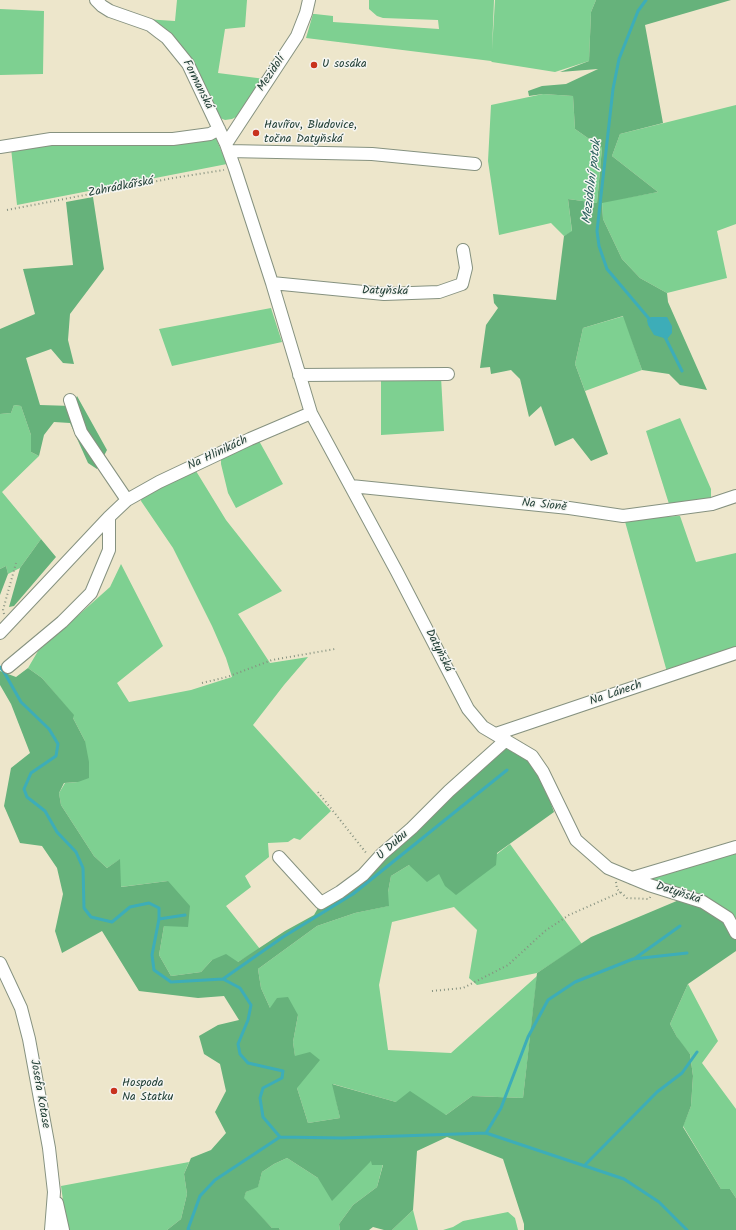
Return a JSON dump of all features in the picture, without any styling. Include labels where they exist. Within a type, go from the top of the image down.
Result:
[{"type":"street","name":"Formanská","points":[[96,0],[110,11],[150,25],[167,38],[188,64],[227,148]]},
{"type":"street","name":"Mezidolí","points":[[227,148],[297,36],[310,0]]},
{"type":"street","points":[[0,147],[51,139],[173,140],[210,134],[219,129]]},
{"type":"street","points":[[227,148],[372,154],[475,164]]},
{"type":"street","name":"Datyňská","points":[[227,148],[272,283],[311,413],[398,572],[468,709],[483,727],[532,756],[543,772],[576,840],[608,868],[655,887],[703,902],[728,918],[736,933]]},
{"type":"street","name":"Datyňská","points":[[272,283],[384,294],[439,292],[462,284],[466,268],[463,250]]},
{"type":"street","points":[[299,375],[448,374]]},
{"type":"street","points":[[70,400],[81,432],[127,500]]},
{"type":"street","name":"Na Hlinikách","points":[[3,630],[108,517],[127,500],[159,482],[311,413]]},
{"type":"street","name":"Na Sioně","points":[[351,486],[569,508],[623,516],[712,504],[736,496]]},
{"type":"street","points":[[8,667],[62,622],[91,593],[109,550],[108,517]]},
{"type":"street","name":"Na Lánech","points":[[501,737],[736,653]]},
{"type":"street","name":"U Dubu","points":[[279,857],[321,902],[340,892],[363,875],[382,854],[412,828],[501,737]]},
{"type":"street","name":"Datyňská","points":[[632,878],[736,846]]},
{"type":"street","name":"Josefa Kotase","points":[[0,963],[21,1008],[29,1039],[54,1192],[51,1230]]},
{"type":"street","points":[[54,1192],[63,1230]]},
{"type":"path","name":"Zahrádkářská","points":[[7,210],[173,178],[235,169]]},
{"type":"path","points":[[3,630],[3,610],[16,563]]},
{"type":"path","points":[[202,683],[227,677],[272,660],[335,648]]},
{"type":"path","points":[[318,792],[374,863]]},
{"type":"path","points":[[615,871],[617,889],[627,898],[649,899],[655,887]]},
{"type":"path","points":[[432,991],[463,988],[508,965],[544,931],[569,915],[620,892]]},
{"type":"green space","points":[[177,0],[247,0],[245,27],[225,29],[218,73],[265,79],[242,110],[232,119],[225,120],[220,118],[192,62],[144,19],[175,21]]},
{"type":"green space","points":[[369,0],[494,0],[492,50],[495,0],[596,0],[591,12],[589,61],[555,72],[491,61],[306,38],[313,14],[333,16],[333,22],[439,29],[438,20],[383,18],[377,16],[369,9]]},
{"type":"green space","points":[[596,0],[731,0],[645,25],[663,123],[620,134],[612,156],[658,192],[602,203],[603,219],[622,259],[640,278],[667,293],[668,302],[707,390],[680,385],[669,374],[642,370],[623,316],[583,328],[575,364],[608,454],[591,461],[573,438],[555,446],[541,406],[529,417],[520,379],[511,370],[491,374],[490,367],[480,368],[486,325],[498,308],[494,303],[493,294],[556,300],[564,236],[572,231],[568,199],[597,203],[602,148],[575,129],[573,96],[543,94],[529,96],[528,91],[542,86],[566,84],[598,69],[560,72],[589,61],[591,12]]},
{"type":"green space","points":[[0,9],[44,11],[43,74],[0,75]]},
{"type":"green space","points":[[543,94],[573,96],[575,129],[602,148],[597,203],[568,199],[572,232],[564,236],[551,223],[499,235],[488,161],[491,105]]},
{"type":"green space","points":[[736,105],[736,224],[717,231],[727,278],[667,293],[640,278],[622,259],[603,219],[602,202],[658,192],[612,156],[620,134]]},
{"type":"green space","points":[[215,136],[227,164],[17,205],[11,148],[51,143]]},
{"type":"green space","points":[[93,197],[104,269],[70,314],[68,340],[74,364],[63,363],[51,349],[26,358],[40,405],[72,406],[77,396],[107,450],[97,469],[88,463],[70,423],[54,422],[44,435],[39,456],[31,452],[31,435],[21,406],[14,405],[11,413],[0,414],[0,329],[35,314],[23,269],[73,265],[66,202]]},
{"type":"green space","points":[[271,308],[282,342],[172,366],[159,329]]},
{"type":"green space","points":[[624,316],[642,370],[585,391],[575,364],[583,328]]},
{"type":"green space","points":[[441,377],[444,431],[381,435],[381,378]]},
{"type":"green space","points":[[14,405],[21,406],[31,435],[31,452],[39,456],[2,492],[41,539],[20,568],[8,574],[6,566],[0,569],[0,414],[11,413]]},
{"type":"green space","points":[[680,418],[711,489],[711,498],[669,504],[646,431]]},
{"type":"green space","points":[[258,439],[283,484],[236,508],[228,493],[221,464],[221,455]]},
{"type":"green space","points":[[196,471],[226,520],[282,591],[238,614],[270,663],[308,657],[253,725],[331,811],[300,840],[294,838],[288,842],[268,843],[269,857],[245,876],[251,887],[226,906],[260,949],[238,962],[212,960],[201,972],[171,976],[159,955],[164,926],[168,881],[120,887],[119,860],[107,868],[94,856],[61,805],[59,793],[65,783],[78,782],[85,741],[73,718],[73,715],[42,678],[28,668],[38,651],[110,587],[121,564],[163,646],[117,683],[129,702],[191,690],[232,677],[226,658],[212,626],[173,548],[141,501],[143,491]]},
{"type":"green space","points":[[680,516],[696,562],[736,553],[736,649],[667,672],[624,518]]},
{"type":"green space","points":[[41,539],[56,557],[14,606],[9,607],[20,568]]},
{"type":"green space","points":[[6,566],[8,574],[0,595],[0,569]]},
{"type":"green space","points":[[28,668],[42,678],[74,715],[73,718],[85,741],[89,762],[89,778],[78,782],[64,783],[59,793],[61,805],[94,856],[107,868],[120,859],[121,887],[168,881],[190,906],[188,927],[164,926],[159,955],[171,976],[201,972],[212,960],[226,954],[238,962],[285,931],[314,915],[321,903],[340,892],[506,740],[538,767],[554,812],[497,853],[496,865],[456,895],[445,886],[439,874],[427,882],[409,865],[391,876],[388,892],[389,906],[355,913],[317,926],[258,969],[261,988],[270,1008],[277,998],[288,997],[298,1015],[293,1042],[295,1056],[310,1052],[320,1060],[297,1088],[308,1123],[340,1118],[332,1084],[396,1102],[410,1091],[446,1115],[472,1096],[523,1098],[537,973],[591,937],[679,900],[700,907],[725,922],[736,939],[736,951],[688,984],[670,1024],[677,1037],[690,1054],[693,1076],[691,1106],[683,1127],[721,1189],[730,1189],[736,1198],[736,1230],[524,1230],[524,1224],[503,1159],[447,1137],[417,1151],[413,1210],[392,1230],[384,1230],[373,1227],[369,1230],[340,1230],[339,1224],[353,1205],[377,1187],[383,1165],[372,1165],[371,1161],[332,1201],[318,1178],[287,1158],[262,1172],[258,1187],[246,1192],[244,1198],[272,1228],[279,1228],[280,1230],[167,1230],[181,1219],[187,1194],[184,1174],[191,1158],[211,1150],[226,1133],[215,1112],[226,1091],[220,1064],[204,1054],[199,1036],[218,1025],[239,1020],[224,996],[198,998],[139,991],[102,931],[62,953],[55,931],[63,894],[57,868],[42,846],[20,843],[4,806],[11,768],[30,753],[11,704],[0,685],[0,671],[16,677]]},
{"type":"green space","points":[[510,844],[582,944],[537,973],[477,985],[469,978],[477,930],[454,907],[392,922],[379,985],[388,1050],[451,1053],[537,976],[523,1098],[472,1096],[446,1115],[333,1084],[340,1118],[308,1123],[297,1088],[293,1042],[298,1015],[270,1008],[261,988],[258,969],[317,926],[355,913],[388,906],[388,892],[391,876],[409,865],[439,874],[497,854]]},
{"type":"green space","points":[[736,851],[736,921],[656,885],[647,877]]},
{"type":"green space","points":[[688,984],[718,1041],[702,1063],[736,1109],[736,1198],[730,1189],[721,1189],[683,1126],[691,1106],[693,1076],[690,1054],[679,1041],[670,1024]]},
{"type":"green space","points":[[287,1158],[318,1178],[371,1161],[383,1164],[377,1187],[353,1205],[339,1224],[340,1230],[280,1230],[279,1228],[272,1228],[243,1199],[246,1192],[258,1186],[262,1172]]},
{"type":"green space","points":[[189,1162],[184,1174],[187,1194],[181,1219],[167,1230],[67,1230],[61,1186]]},
{"type":"green space","points":[[413,1210],[418,1230],[392,1230]]},
{"type":"green space","points":[[508,1212],[515,1218],[518,1230],[443,1230],[453,1227],[463,1221]]},
{"type":"water","points":[[651,317],[667,317],[672,326],[672,333],[667,339],[654,335],[648,325],[647,320]]},
{"type":"waterway","name":"Mezidolní potok","points":[[646,0],[638,11],[619,59],[613,89],[597,231],[599,246],[607,269],[651,321]]},
{"type":"waterway","name":"Mezidolní potok","points":[[665,337],[682,371]]},
{"type":"waterway","points":[[0,667],[21,702],[49,729],[58,744],[56,756],[31,773],[24,789],[27,797],[45,811],[57,832],[76,852],[83,868],[84,908],[91,917],[112,922],[130,907],[149,903],[159,908],[159,919],[152,955],[154,970],[171,982],[223,979],[240,988],[251,1005],[248,1020],[238,1044],[240,1054],[248,1063],[283,1071],[282,1078],[263,1088],[260,1098],[263,1117],[280,1137],[215,1180],[200,1196],[188,1229],[189,1230]]},
{"type":"waterway","points":[[223,979],[283,937],[353,894],[507,770]]},
{"type":"waterway","points":[[159,919],[185,915]]},
{"type":"waterway","points":[[634,959],[680,926]]},
{"type":"waterway","points":[[486,1133],[501,1108],[528,1037],[548,1000],[575,982],[633,959],[687,953]]},
{"type":"waterway","points":[[584,1166],[657,1092],[682,1073],[697,1052]]},
{"type":"waterway","points":[[280,1137],[342,1138],[486,1133],[624,1179],[659,1202],[687,1230]]},
{"type":"place","name":"U sosáka","points":[[314,65]]},
{"type":"place","name":"Havířov, Bludovice, točna Datyňská","points":[[256,133]]},
{"type":"place","name":"Hospoda Na Statku","points":[[114,1091]]}]
